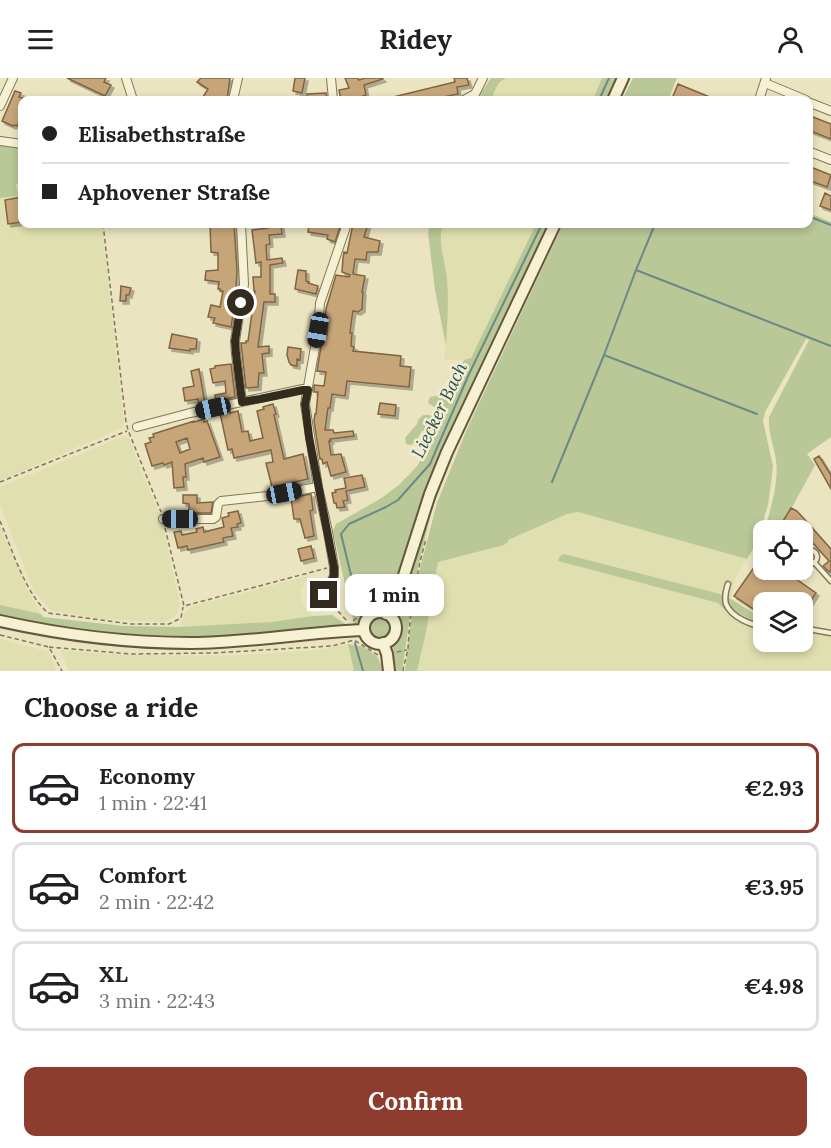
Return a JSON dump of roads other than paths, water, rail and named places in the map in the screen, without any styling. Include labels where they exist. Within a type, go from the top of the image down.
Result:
[{"type":"main road","points":[[615,96],[623,78]]},
{"type":"main road","points":[[390,609],[377,613],[366,621],[364,630],[373,642],[383,643],[391,639],[395,632],[396,627],[390,609],[416,541],[430,494],[447,452],[553,228]]},
{"type":"main road","points":[[0,621],[95,638],[182,643],[222,642],[364,630]]},
{"type":"main road","points":[[383,643],[389,671]]},
{"type":"street","points":[[0,106],[13,78]]},
{"type":"street","points":[[126,78],[131,96]]},
{"type":"street","points":[[234,96],[238,78]]},
{"type":"street","points":[[331,78],[333,96]]},
{"type":"street","points":[[471,96],[475,94],[483,78]]},
{"type":"street","points":[[760,96],[766,81],[797,96]]},
{"type":"street","points":[[813,104],[831,111]]},
{"type":"street","points":[[0,141],[18,143]]},
{"type":"street","points":[[813,153],[831,160]]},
{"type":"street","points":[[241,228],[244,284],[235,341],[242,402]]},
{"type":"street","points":[[324,595],[334,576],[334,567],[305,404],[318,330],[320,303],[346,228]]},
{"type":"street","points":[[138,427],[190,413],[308,390]]},
{"type":"street","points":[[163,519],[213,519],[216,517],[218,504],[221,501],[318,487]]},
{"type":"lane","points":[[814,562],[831,581]]},
{"type":"lane","points":[[728,584],[725,602],[728,608],[753,625]]},
{"type":"lane","points":[[813,630],[831,633]]},
{"type":"waterway","name":"Liecker Bach","points":[[601,96],[609,78]]},
{"type":"waterway","points":[[813,218],[831,225]]},
{"type":"waterway","name":"Liecker Bach","points":[[360,612],[341,534],[349,524],[398,500],[430,464],[469,374],[540,228]]},
{"type":"waterway","points":[[653,228],[636,270],[831,346]]},
{"type":"waterway","points":[[636,270],[604,355],[757,414]]},
{"type":"waterway","points":[[552,482],[604,355]]},
{"type":"waterway","name":"Liecker Bach","points":[[355,643],[363,671]]}]
